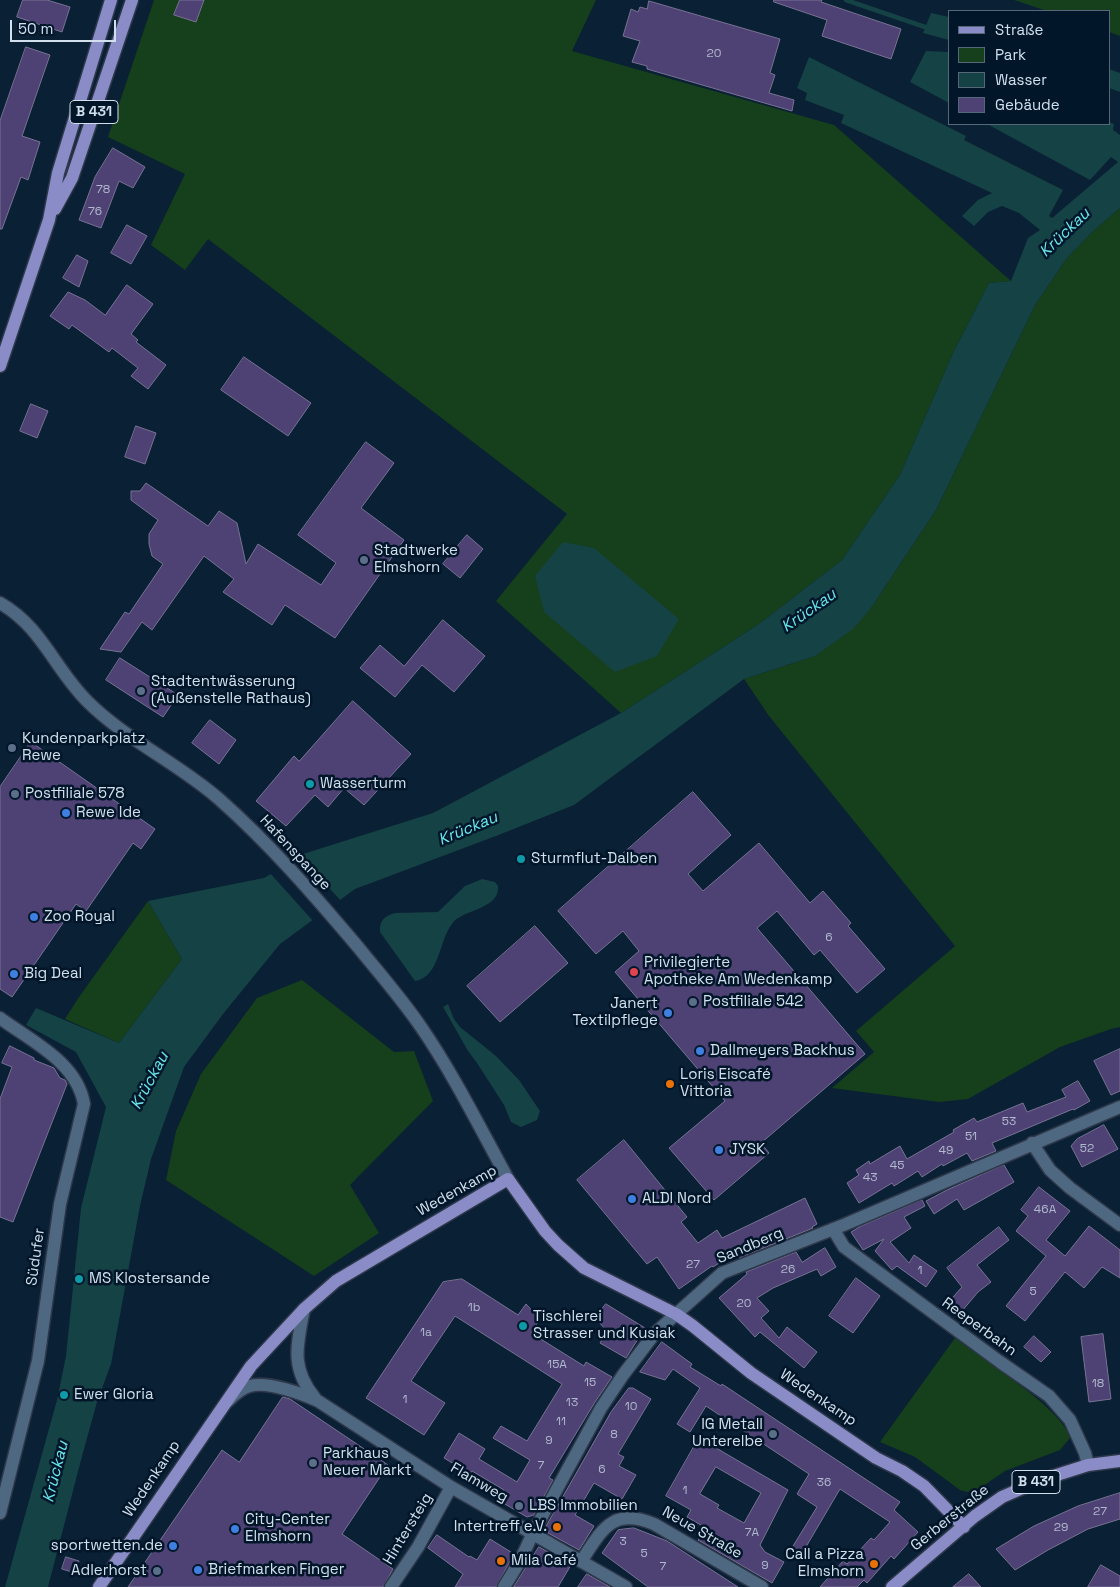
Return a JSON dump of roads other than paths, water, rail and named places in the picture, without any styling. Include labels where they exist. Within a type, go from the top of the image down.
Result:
[{"type":"main road","name":"B 431","points":[[0,366],[49,220],[58,173],[111,0]]},
{"type":"main road","name":"B 431","points":[[49,220],[72,178],[132,0]]},
{"type":"main road","name":"Wedenkamp","points":[[99,1587],[251,1366],[304,1309],[336,1281],[508,1179],[545,1231],[566,1254],[584,1268],[676,1314],[751,1372],[876,1458],[902,1471],[924,1486],[964,1528]]},
{"type":"main road","name":"Gerberstraße","points":[[892,1587],[1002,1497],[1041,1480],[1088,1465],[1120,1460]]},
{"type":"street","name":"Hafenspange","points":[[0,603],[20,616],[28,624],[67,679],[87,701],[130,735],[218,798],[274,853],[337,922],[421,1026],[508,1179]]},
{"type":"street","name":"Südufer","points":[[0,1018],[53,1056],[68,1070],[78,1085],[84,1104],[60,1204],[38,1361],[0,1513]]},
{"type":"street","name":"Sandberg","points":[[504,1587],[520,1561],[533,1533],[601,1408],[655,1333],[722,1273],[833,1229],[1120,1107]]},
{"type":"street","points":[[1032,1143],[1050,1170],[1070,1188],[1120,1225]]},
{"type":"street","name":"Reeperbahn","points":[[833,1229],[844,1247],[1049,1396],[1070,1420],[1088,1465]]},
{"type":"street","name":"Flamweg","points":[[304,1309],[297,1347],[298,1370],[304,1383],[318,1402]]},
{"type":"street","name":"Flamweg","points":[[218,1412],[234,1396],[250,1386],[263,1385],[297,1392],[318,1402],[452,1487],[626,1587]]},
{"type":"street","name":"Hintersteig","points":[[391,1587],[418,1547],[452,1487]]},
{"type":"street","name":"Neue Straße","points":[[582,1560],[602,1529],[618,1519],[638,1519],[654,1524],[762,1587]]},
{"type":"water","points":[[931,13],[948,17],[948,40],[923,33]]},
{"type":"water","points":[[926,51],[948,52],[948,102],[910,82]]},
{"type":"water","name":"Krückau","points":[[809,57],[966,136],[964,140],[1063,190],[1049,216],[1052,218],[1118,162],[1111,157],[1090,180],[989,125],[1110,125],[1110,122],[1114,124],[1113,130],[1120,135],[1120,208],[1093,231],[1067,258],[1035,305],[936,510],[871,608],[853,629],[815,656],[744,679],[574,805],[355,889],[280,944],[223,1014],[184,1067],[151,1159],[140,1206],[111,1364],[97,1402],[48,1587],[5,1587],[57,1400],[66,1356],[81,1208],[106,1107],[76,1052],[26,1025],[36,1008],[119,1043],[182,959],[148,901],[264,878],[303,854],[433,813],[621,713],[759,624],[842,560],[900,475],[953,353],[989,283],[1011,281],[1028,238],[1040,230],[1019,213],[1002,206],[988,212],[974,226],[962,216],[978,200],[992,193],[841,123],[844,115],[805,100],[807,93],[797,88]]},
{"type":"water","points":[[1110,69],[1120,73],[1120,92],[1110,88]]},
{"type":"water","points":[[563,542],[594,548],[679,619],[657,656],[615,672],[544,612],[535,576]]},
{"type":"water","points":[[482,879],[495,882],[498,886],[497,894],[487,905],[464,915],[452,924],[430,973],[415,981],[380,932],[380,925],[383,919],[395,913],[438,912],[465,886]]},
{"type":"water","points":[[448,1004],[454,1019],[460,1027],[496,1056],[519,1080],[540,1111],[537,1120],[521,1127],[511,1122],[504,1105],[468,1051],[443,1007]]},
{"type":"waterway","points":[[846,0],[925,27]]},
{"type":"place","name":"Stadtwerke Elmshorn","points":[[364,560]]},
{"type":"place","name":"Stadtentwässerung (Außenstelle Rathaus)","points":[[141,691]]},
{"type":"place","name":"Kundenparkplatz Rewe","points":[[12,748]]},
{"type":"place","name":"Wasserturm","points":[[310,784]]},
{"type":"place","name":"Postfiliale 578","points":[[15,794]]},
{"type":"place","name":"Rewe Ide","points":[[66,813]]},
{"type":"place","name":"Sturmflut-Dalben","points":[[521,859]]},
{"type":"place","name":"Zoo Royal","points":[[34,917]]},
{"type":"place","name":"Privilegierte Apotheke Am Wedenkamp","points":[[634,972]]},
{"type":"place","name":"Big Deal","points":[[14,974]]},
{"type":"place","name":"Postfiliale 542","points":[[693,1002]]},
{"type":"place","name":"Janert Textilpflege","points":[[668,1013]]},
{"type":"place","name":"Dallmeyers Backhus","points":[[700,1051]]},
{"type":"place","name":"Loris Eiscafé Vittoria","points":[[670,1084]]},
{"type":"place","name":"JYSK","points":[[719,1150]]},
{"type":"place","name":"ALDI Nord","points":[[632,1199]]},
{"type":"place","name":"MS Klostersande","points":[[79,1279]]},
{"type":"place","name":"Tischlerei Strasser und Kusiak","points":[[523,1326]]},
{"type":"place","name":"Ewer Gloria","points":[[64,1395]]},
{"type":"place","name":"IG Metall Unterelbe","points":[[773,1434]]},
{"type":"place","name":"Parkhaus Neuer Markt","points":[[313,1463]]},
{"type":"place","name":"LBS Immobilien","points":[[519,1506]]},
{"type":"place","name":"Intertreff e.V.","points":[[557,1527]]},
{"type":"place","name":"City-Center Elmshorn","points":[[235,1529]]},
{"type":"place","name":"sportwetten.de","points":[[173,1546]]},
{"type":"place","name":"Mila Café","points":[[501,1561]]},
{"type":"place","name":"Call a Pizza Elmshorn","points":[[874,1564]]},
{"type":"place","name":"Briefmarken Finger","points":[[198,1570]]},
{"type":"place","name":"Adlerhorst","points":[[157,1571]]}]
